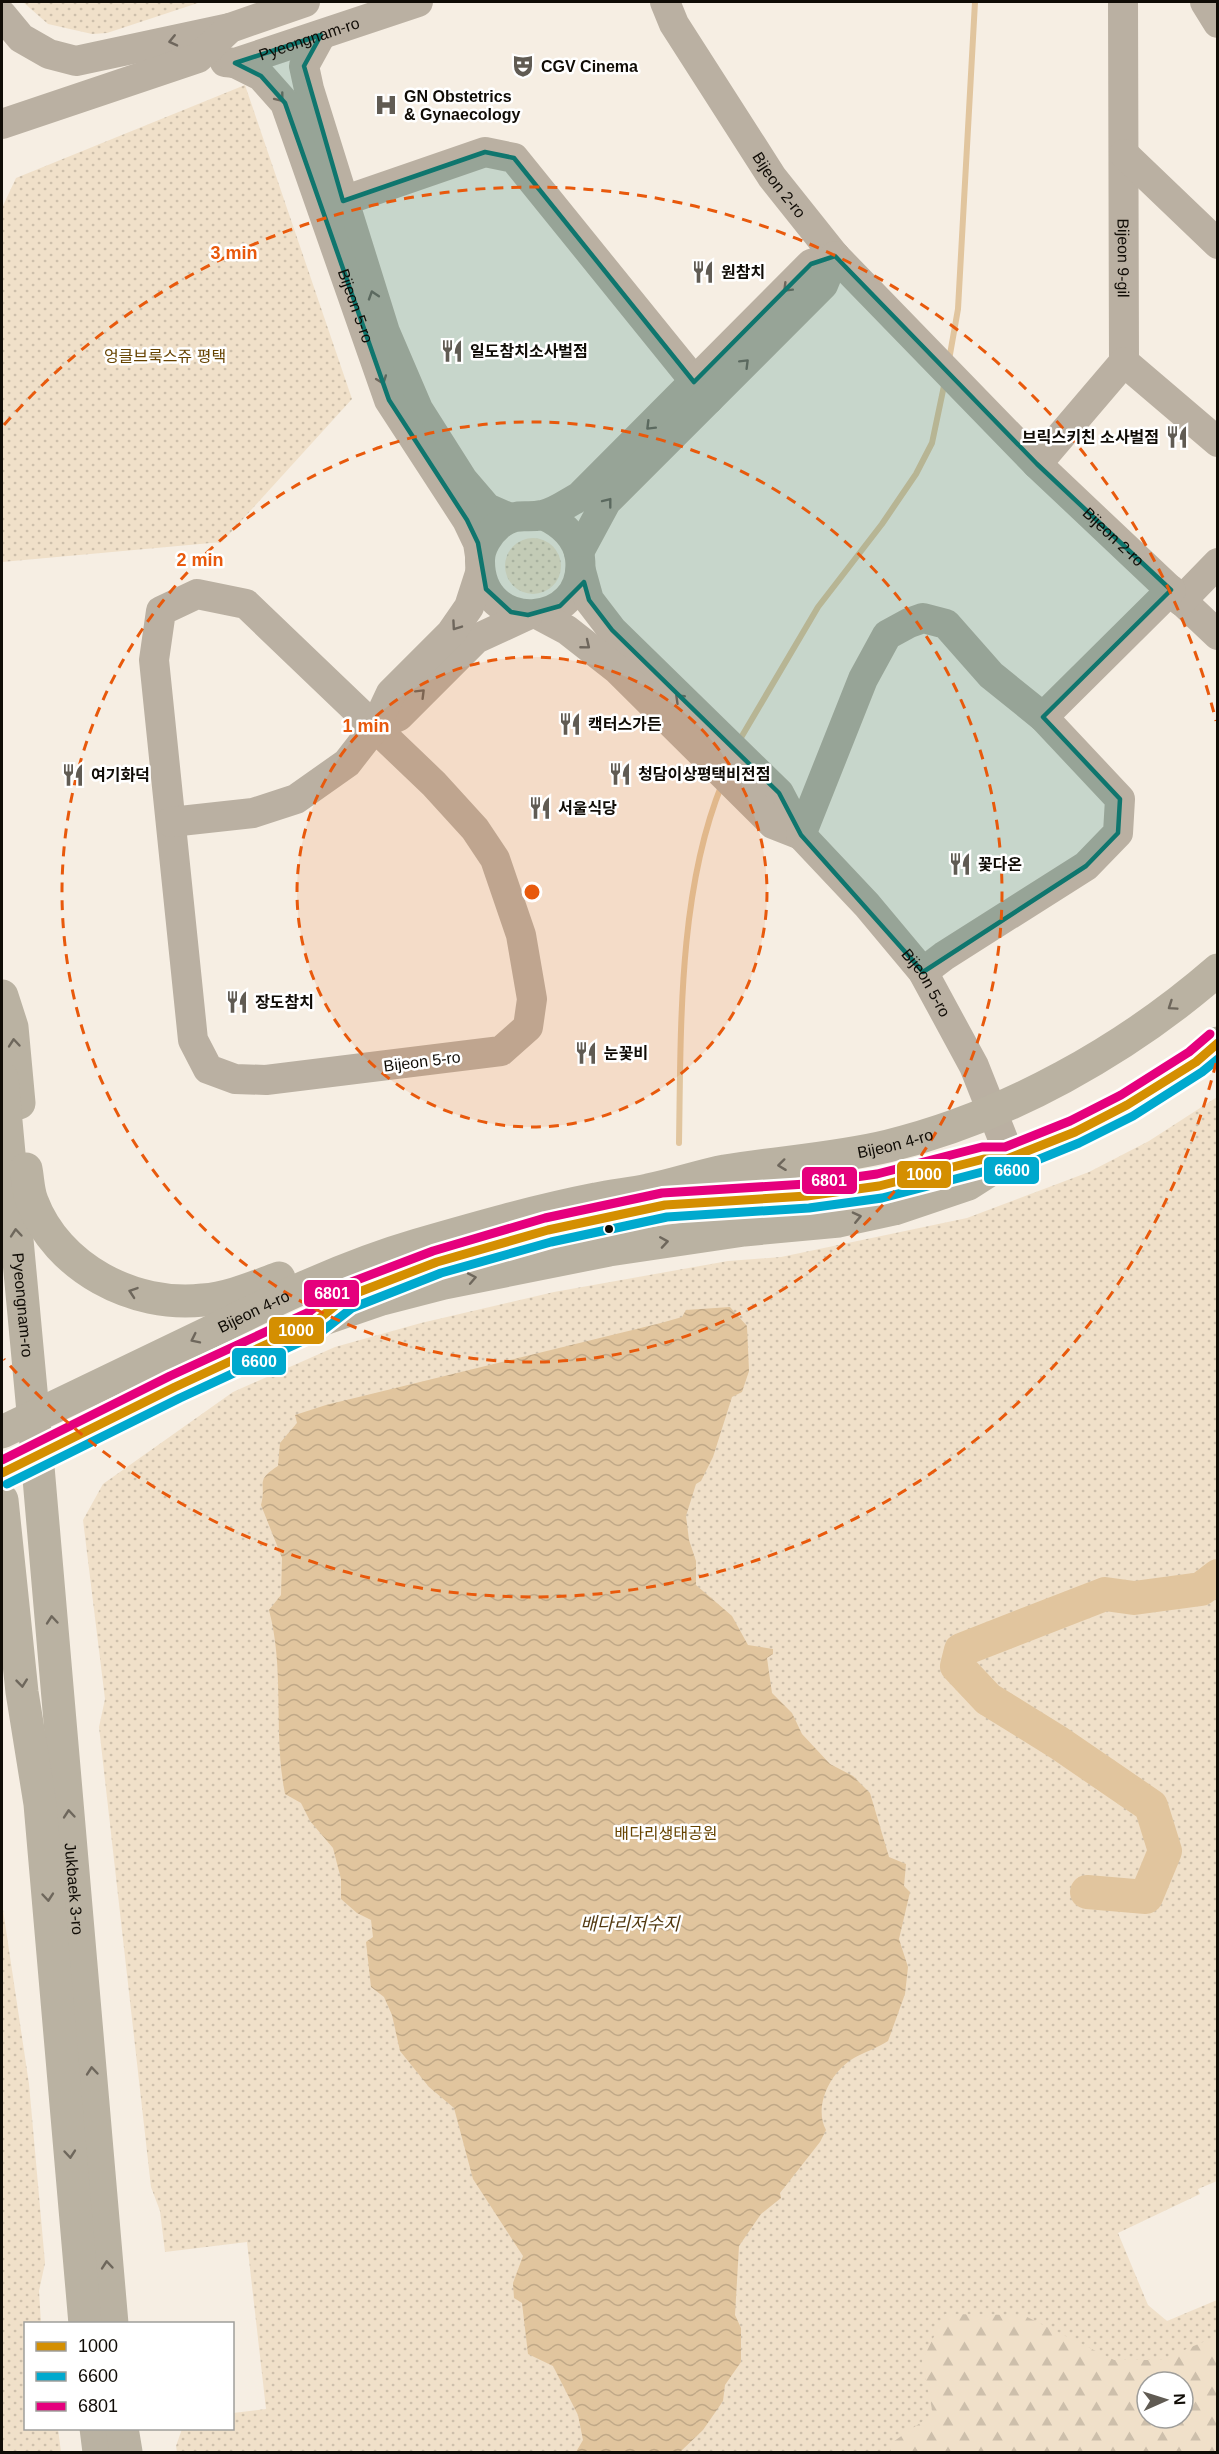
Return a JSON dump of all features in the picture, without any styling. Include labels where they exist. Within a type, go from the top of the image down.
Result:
[{"type":"main road","name":"Bijeon 4-ro","points":[[2,1432],[254,1310],[355,1266],[412,1246],[519,1216],[723,1172],[808,1162],[890,1146],[992,1111],[1040,1090],[1101,1053],[1190,994],[1218,970]]},
{"type":"main road","points":[[2,996],[12,1028],[24,1162],[32,1200],[47,1228],[67,1254],[91,1274],[133,1294],[165,1300],[203,1301],[230,1295],[361,1246],[412,1246]]},
{"type":"main road","points":[[2,1473],[175,1387],[315,1322],[382,1299],[444,1283],[609,1251],[744,1230],[839,1221],[883,1211],[968,1184],[1006,1159],[1075,1132],[1127,1105],[1196,1062],[1218,1043]]},
{"type":"main road","name":"Pyeongnam-ro","points":[[2,1078],[38,1455]]},
{"type":"main road","name":"Jukbaek 3-ro","points":[[38,1455],[112,2322]]},
{"type":"main road","name":"Jukbaek 3-ro","points":[[2,1500],[22,1692],[40,1804],[85,2322]]},
{"type":"main road","points":[[2,1719],[33,1756]]},
{"type":"main road","points":[[96,2430],[99,2452]]},
{"type":"main road","points":[[122,2430],[126,2452]]},
{"type":"street","name":"Pyeongnam-ro","points":[[2,124],[198,58],[230,28],[305,2]]},
{"type":"street","name":"Pyeongnam-ro","points":[[198,58],[235,63],[418,2]]},
{"type":"street","name":"Bijeon 2-ro","points":[[665,2],[674,24],[772,177],[835,256],[1037,464],[1218,634]]},
{"type":"street","name":"Bijeon 9-gil","points":[[1123,2],[1124,362]]},
{"type":"street","points":[[1205,2],[1218,23]]},
{"type":"street","points":[[2,15],[21,38],[49,54],[76,62],[230,28]]},
{"type":"street","name":"Bijeon 5-ro","points":[[321,35],[304,66],[343,201],[385,332],[418,409],[463,480],[487,507],[510,518]]},
{"type":"street","name":"Bijeon 5-ro","points":[[235,63],[261,76],[285,103],[389,400],[467,520],[478,543],[480,565]]},
{"type":"street","points":[[343,201],[485,152],[514,158],[702,390]]},
{"type":"street","points":[[1124,154],[1218,244]]},
{"type":"street","points":[[375,727],[399,716],[476,639],[532,615],[560,606],[572,594],[580,562],[606,502],[811,264],[835,256]]},
{"type":"street","points":[[1037,464],[1124,362],[1218,442]]},
{"type":"street","points":[[543,515],[579,497],[702,390]]},
{"type":"street","points":[[171,822],[253,813],[296,799],[347,764],[375,727],[391,693],[452,633],[469,607],[486,540],[497,527],[510,518],[526,514],[543,515],[558,522],[570,533],[580,562]]},
{"type":"street","name":"Bijeon 5-ro","points":[[580,562],[589,600],[612,630],[715,749],[771,804],[773,824],[801,835],[867,905],[923,972],[974,1066],[1003,1138],[1006,1159]]},
{"type":"street","points":[[1043,717],[1176,596],[1218,562]]},
{"type":"street","points":[[480,565],[486,589],[497,603],[511,612],[532,615]]},
{"type":"street","name":"Bijeon 5-ro","points":[[197,594],[246,604],[375,727],[434,784],[476,829],[495,859],[508,891],[521,935],[532,999],[528,1027],[501,1051],[266,1080],[235,1079],[208,1069],[193,1040],[154,660],[161,611],[197,594]]},
{"type":"street","name":"Bijeon 5-ro","points":[[532,615],[567,630],[715,749]]},
{"type":"street","points":[[801,835],[863,679],[887,635],[923,618],[946,624],[991,675],[1043,717],[1120,798],[1118,833],[1086,866],[944,956],[923,972]]},
{"type":"highlighted area","points":[[321,35],[304,66],[343,201],[485,152],[514,158],[694,382],[811,264],[835,256],[1037,464],[1171,590],[1043,717],[1120,799],[1118,833],[1086,866],[923,972],[801,835],[779,793],[612,630],[589,600],[584,582],[560,606],[528,615],[511,612],[486,589],[478,543],[467,520],[389,400],[285,103],[261,76],[235,63]]},
{"type":"green space","points":[[23,2],[201,2],[107,33],[92,34],[48,24]]},
{"type":"green space","name":"엉클브룩스쥬 평택","points":[[245,85],[352,399],[222,542],[2,562],[2,208],[16,178]]},
{"type":"green space","points":[[527,538],[539,538],[549,542],[557,550],[561,566],[557,582],[549,590],[539,594],[527,594],[517,590],[509,582],[505,572],[505,560],[509,550],[517,542]]},
{"type":"green space","name":"배다리생태공원","points":[[1217,1097],[1217,2181],[1198,2189],[1200,2194],[1118,2233],[1148,2305],[1167,2321],[1217,2300],[1217,2452],[177,2452],[176,2446],[182,2430],[234,2430],[234,2413],[266,2409],[247,2242],[165,2252],[160,2211],[151,2187],[99,1727],[105,1699],[83,1520],[103,1484],[233,1392],[335,1347],[421,1323],[554,1292],[728,1261],[781,1257],[967,1218],[1089,1172],[1149,1141]]},
{"type":"green space","points":[[2,1903],[29,2084],[45,2263],[39,2291],[41,2322],[24,2322],[24,2430],[58,2430],[61,2452],[2,2452]]},
{"type":"green space","points":[[945,2314],[1023,2315],[1114,2360],[1161,2360],[1217,2336],[1217,2452],[891,2452],[890,2444],[933,2414],[922,2361]]},
{"type":"water","name":"배다리저수지","points":[[730,1307],[747,1326],[749,1371],[742,1392],[732,1397],[713,1457],[701,1481],[696,1484],[686,1516],[689,1540],[696,1561],[696,1585],[732,1616],[748,1645],[773,1649],[773,1654],[767,1658],[772,1693],[792,1713],[802,1734],[830,1764],[853,1776],[870,1793],[889,1857],[906,1864],[904,1886],[910,1892],[899,1939],[908,1967],[905,1994],[888,2041],[854,2058],[838,2071],[832,2080],[823,2100],[823,2121],[826,2130],[820,2142],[780,2193],[781,2198],[761,2214],[739,2246],[735,2315],[741,2328],[741,2362],[725,2385],[723,2401],[703,2430],[680,2452],[576,2452],[583,2440],[578,2415],[553,2366],[528,2354],[522,2303],[514,2298],[513,2283],[523,2256],[473,2179],[454,2108],[429,2087],[400,2051],[392,2015],[384,1997],[371,1987],[366,1942],[373,1937],[371,1920],[357,1913],[341,1899],[341,1879],[333,1848],[310,1821],[301,1803],[285,1794],[280,1748],[277,1655],[269,1610],[281,1595],[282,1558],[261,1505],[263,1483],[266,1475],[278,1466],[280,1443],[297,1423],[295,1415],[326,1405],[661,1323],[682,1317],[686,1310]]},
{"type":"waterway","points":[[949,360],[958,309],[975,2]]},
{"type":"waterway","points":[[739,741],[818,607],[882,524],[916,474],[932,443],[945,381]]},
{"type":"waterway","points":[[679,1143],[682,1007],[690,915],[697,869],[722,784]]},
{"type":"waterway","points":[[1087,1892],[1146,1897],[1165,1851],[1151,1806],[1059,1743],[988,1699],[957,1666],[961,1650],[1105,1594],[1134,1598],[1201,1589],[1218,1576]]},
{"type":"transit line","name":"6801","points":[[2,1460],[170,1376],[309,1312],[341,1286],[433,1251],[545,1218],[662,1193],[806,1184],[877,1174],[982,1147],[1005,1147],[1070,1121],[1121,1095],[1189,1052],[1210,1034]]},
{"type":"transit line","name":"1000","points":[[2,1473],[175,1387],[315,1322],[346,1297],[437,1262],[548,1230],[665,1205],[807,1196],[879,1186],[984,1159],[1007,1159],[1075,1132],[1127,1105],[1196,1062],[1218,1043]]},
{"type":"transit line","name":"6600","points":[[7,1484],[180,1398],[320,1333],[352,1308],[441,1273],[551,1242],[667,1217],[809,1208],[882,1198],[986,1171],[1010,1171],[1079,1143],[1133,1116],[1202,1072],[1218,1059]]},
{"type":"place","name":"CGV Cinema","points":[[523,66]]},
{"type":"place","name":"GN Obstetrics & Gynaecology","points":[[386,105]]},
{"type":"place","name":"원참치","points":[[703,272]]},
{"type":"place","name":"일도참치소사벌점","points":[[452,351]]},
{"type":"place","name":"브릭스키친 소사벌점","points":[[1177,437]]},
{"type":"place","name":"캑터스가든","points":[[570,724]]},
{"type":"place","name":"청담이상평택비전점","points":[[620,774]]},
{"type":"place","name":"여기화덕","points":[[73,775]]},
{"type":"place","name":"서울식당","points":[[540,808]]},
{"type":"place","name":"꽃다온","points":[[960,864]]},
{"type":"place","name":"장도참치","points":[[237,1002]]},
{"type":"place","name":"눈꽃비","points":[[586,1053]]}]
